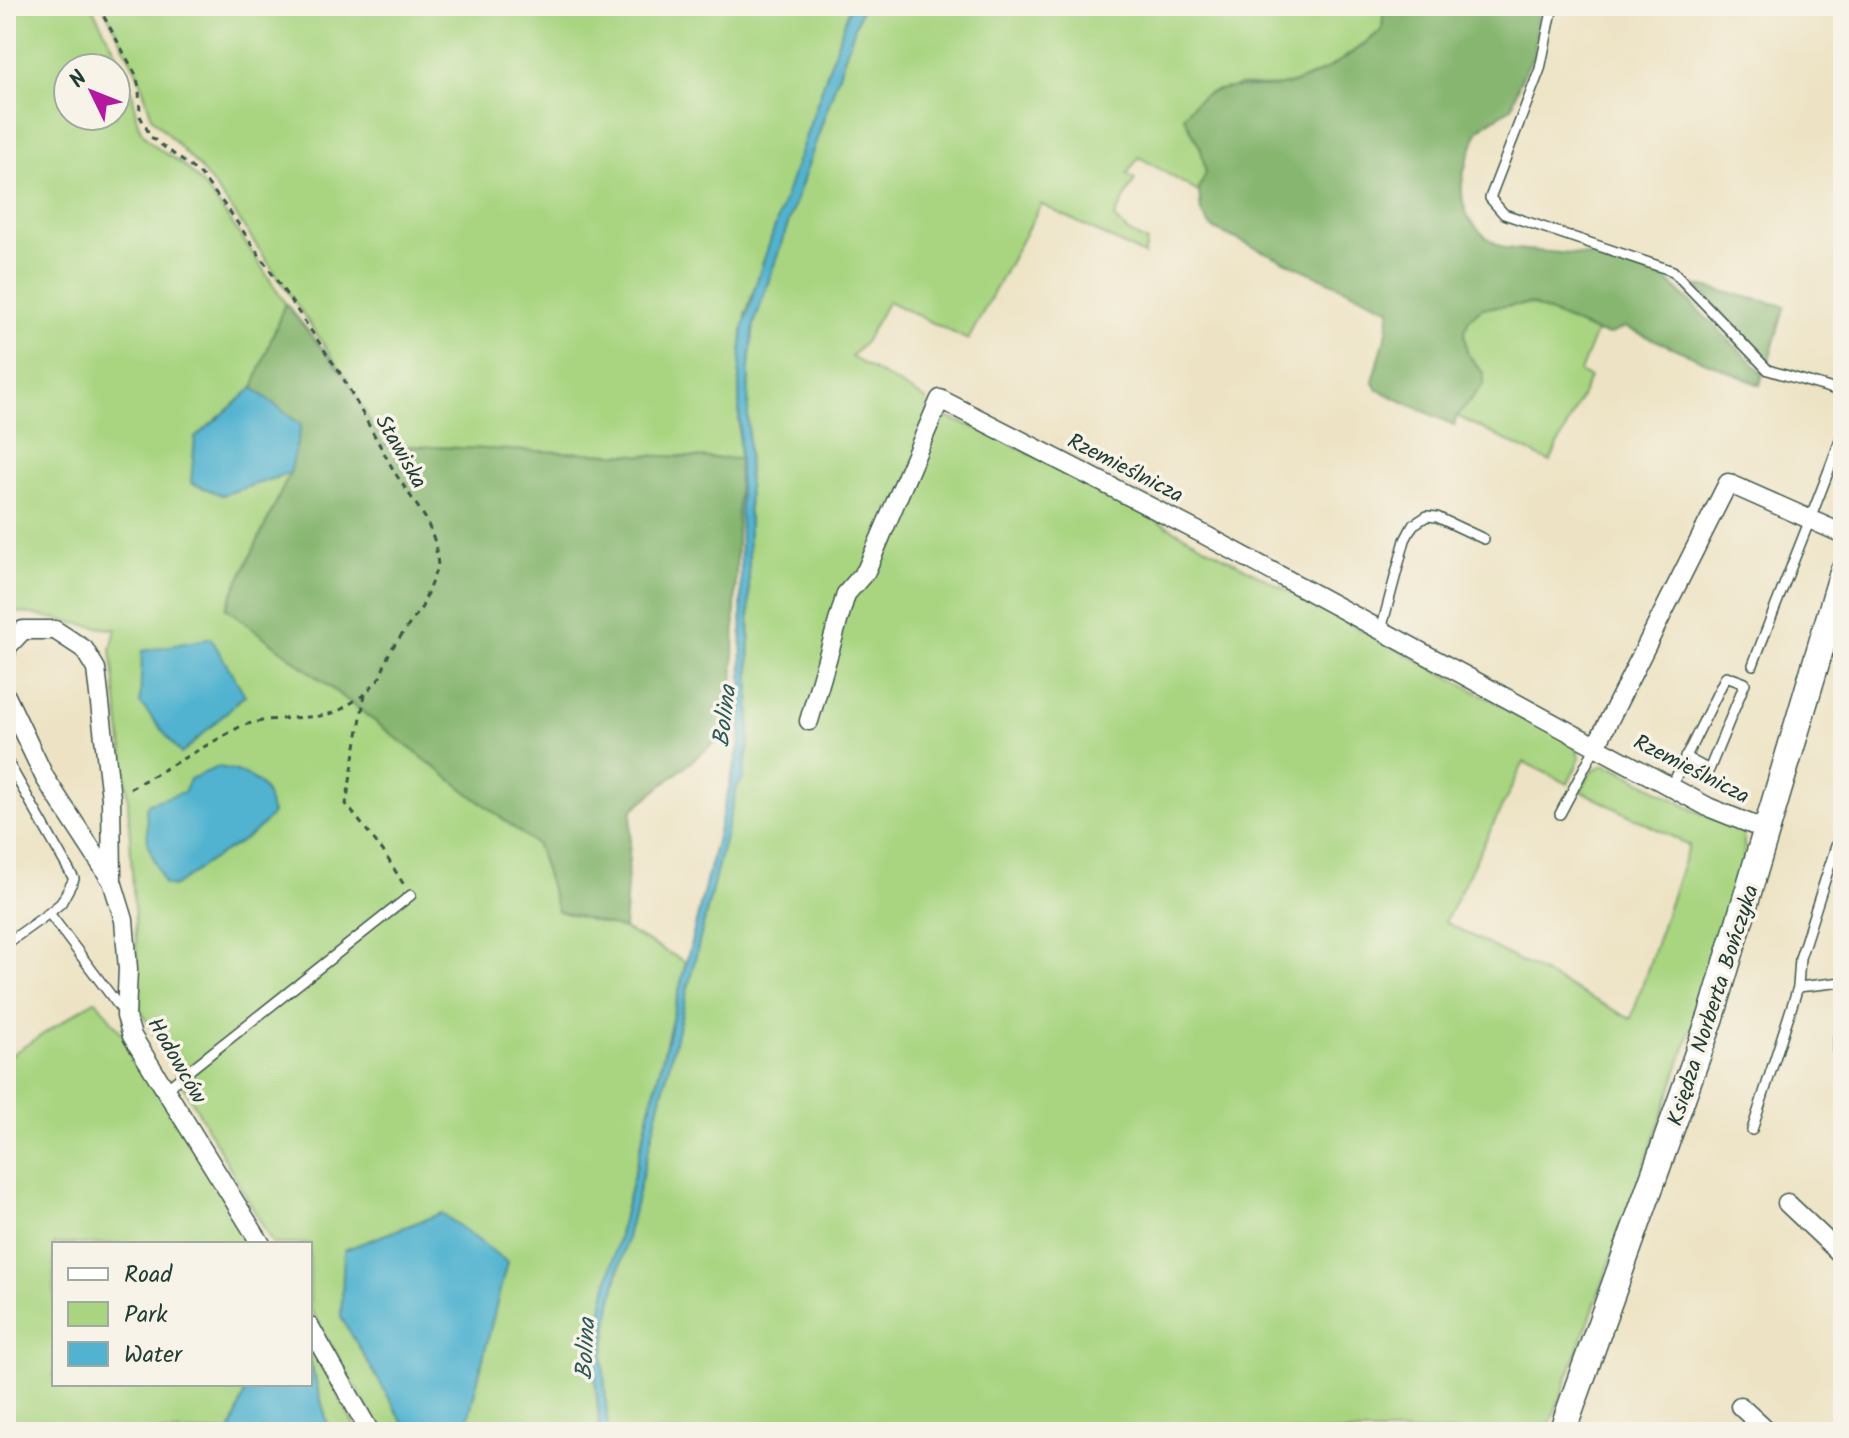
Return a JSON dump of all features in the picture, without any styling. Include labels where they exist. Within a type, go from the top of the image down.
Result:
[{"type":"street","name":"Rzemieślnicza","points":[[809,721],[846,594],[866,571],[940,399],[1203,534],[1708,807],[1768,831]]},
{"type":"street","name":"Rzemieślnicza","points":[[1596,746],[1728,483],[1843,534]]},
{"type":"street","name":"Księdza Norberta Bończyka","points":[[1562,1432],[1711,1017],[1843,572]]},
{"type":"street","name":"Hodowców","points":[[6,655],[7,647],[23,630],[55,630],[84,649],[96,669],[111,798],[112,881]]},
{"type":"street","name":"Hodowców","points":[[6,696],[45,778],[112,881],[124,920],[128,969],[126,1016],[132,1036],[260,1242]]},
{"type":"street","points":[[1843,1036],[1843,1070]]},
{"type":"street","points":[[1787,1203],[1843,1256]]},
{"type":"street","points":[[312,1330],[370,1432]]},
{"type":"street","points":[[1740,1406],[1768,1432]]},
{"type":"lane","points":[[1553,6],[1540,69],[1490,198],[1504,214],[1673,271],[1768,370],[1843,392]]},
{"type":"lane","points":[[1753,665],[1843,432]]},
{"type":"lane","points":[[1381,630],[1405,540],[1413,525],[1427,516],[1437,517],[1484,539]]},
{"type":"lane","points":[[1671,787],[1685,757],[1726,676],[1745,683],[1709,770],[1685,757]]},
{"type":"lane","points":[[1560,814],[1596,746]]},
{"type":"lane","points":[[6,759],[74,879],[61,903],[6,944]]},
{"type":"lane","points":[[1752,1130],[1798,987],[1800,958],[1843,824]]},
{"type":"lane","points":[[166,1089],[411,895]]},
{"type":"lane","points":[[49,913],[126,1016]]},
{"type":"lane","points":[[1798,987],[1843,982]]},
{"type":"path","name":"Stawiska","points":[[98,6],[136,75],[140,116],[151,137],[200,174],[230,212],[342,376],[395,473],[426,519],[435,542],[438,565],[422,607],[390,651],[380,677],[365,694],[337,712],[243,725],[111,798]]},
{"type":"path","points":[[365,694],[346,804],[383,851],[411,895]]},
{"type":"green space","points":[[6,6],[91,6],[115,52],[52,52],[52,132],[132,132],[132,92],[138,124],[144,135],[186,168],[205,188],[285,303],[253,388],[195,438],[222,495],[290,473],[226,608],[537,845],[558,911],[624,929],[686,962],[595,1346],[600,1432],[381,1432],[312,1311],[312,1242],[272,1242],[140,1009],[127,786],[111,649],[116,629],[6,611]]},
{"type":"green space","points":[[103,6],[850,6],[746,313],[739,379],[739,459],[382,445],[345,376],[233,211],[199,167],[152,118],[132,62],[132,52],[127,52]]},
{"type":"green space","points":[[862,6],[1384,6],[1382,30],[1333,66],[1298,82],[1277,87],[1239,85],[1184,117],[1201,149],[1206,173],[1200,193],[1139,157],[1127,174],[1135,179],[1114,218],[1128,232],[1147,242],[1144,255],[1041,204],[968,340],[888,301],[865,342],[851,357],[927,400],[927,411],[986,431],[1574,744],[1580,758],[1568,784],[1524,762],[1445,922],[1631,1019],[1689,845],[1581,791],[1590,773],[1604,765],[1617,768],[1743,834],[1745,853],[1742,869],[1674,1082],[1547,1432],[608,1432],[603,1359],[611,1303],[737,787],[743,779],[750,738],[748,409],[754,324]]},
{"type":"green space","points":[[1384,6],[1539,6],[1534,54],[1519,83],[1512,107],[1479,130],[1465,166],[1462,194],[1469,219],[1489,239],[1504,248],[1593,256],[1665,278],[1763,373],[1760,385],[1625,327],[1609,335],[1596,332],[1530,304],[1482,308],[1469,319],[1464,334],[1467,353],[1483,373],[1483,385],[1457,416],[1454,425],[1378,390],[1373,381],[1390,309],[1212,228],[1201,212],[1199,189],[1206,173],[1201,149],[1184,117],[1195,103],[1221,89],[1282,86],[1331,67],[1382,30]]},
{"type":"green space","points":[[1695,285],[1785,306],[1768,363]]},
{"type":"green space","points":[[285,303],[345,376],[383,445],[739,459],[732,728],[632,810],[624,929],[558,911],[537,845],[226,608],[290,473],[301,426],[253,388]]},
{"type":"green space","points":[[1530,304],[1596,332],[1580,372],[1590,378],[1550,462],[1457,416],[1483,373],[1467,353],[1464,333],[1469,319],[1482,308]]},
{"type":"green space","points":[[96,1000],[126,1039],[251,1242],[52,1242],[52,1386],[247,1386],[230,1432],[6,1432],[6,1058]]},
{"type":"green space","points":[[312,1346],[358,1432],[330,1432],[312,1368]]},
{"type":"water","points":[[850,6],[862,6],[754,324],[748,409],[750,738],[743,779],[737,787],[611,1303],[603,1359],[608,1432],[600,1432],[594,1361],[604,1297],[740,743],[739,379],[743,329]]},
{"type":"water","points":[[253,388],[301,425],[290,473],[222,495],[191,483],[195,438]]},
{"type":"water","points":[[211,638],[245,695],[181,754],[140,703],[142,651]]},
{"type":"water","points":[[218,767],[239,772],[259,783],[267,795],[272,814],[249,836],[181,882],[172,887],[164,884],[148,845],[146,807],[149,803],[184,792],[190,779]]},
{"type":"water","points":[[442,1213],[507,1262],[465,1432],[409,1432],[341,1317],[344,1250]]},
{"type":"water","points":[[312,1368],[330,1432],[230,1432],[247,1386],[312,1386]]},
{"type":"water label","name":"Bolina","points":[[724,716]]},
{"type":"water label","name":"Bolina","points":[[585,1349]]}]
